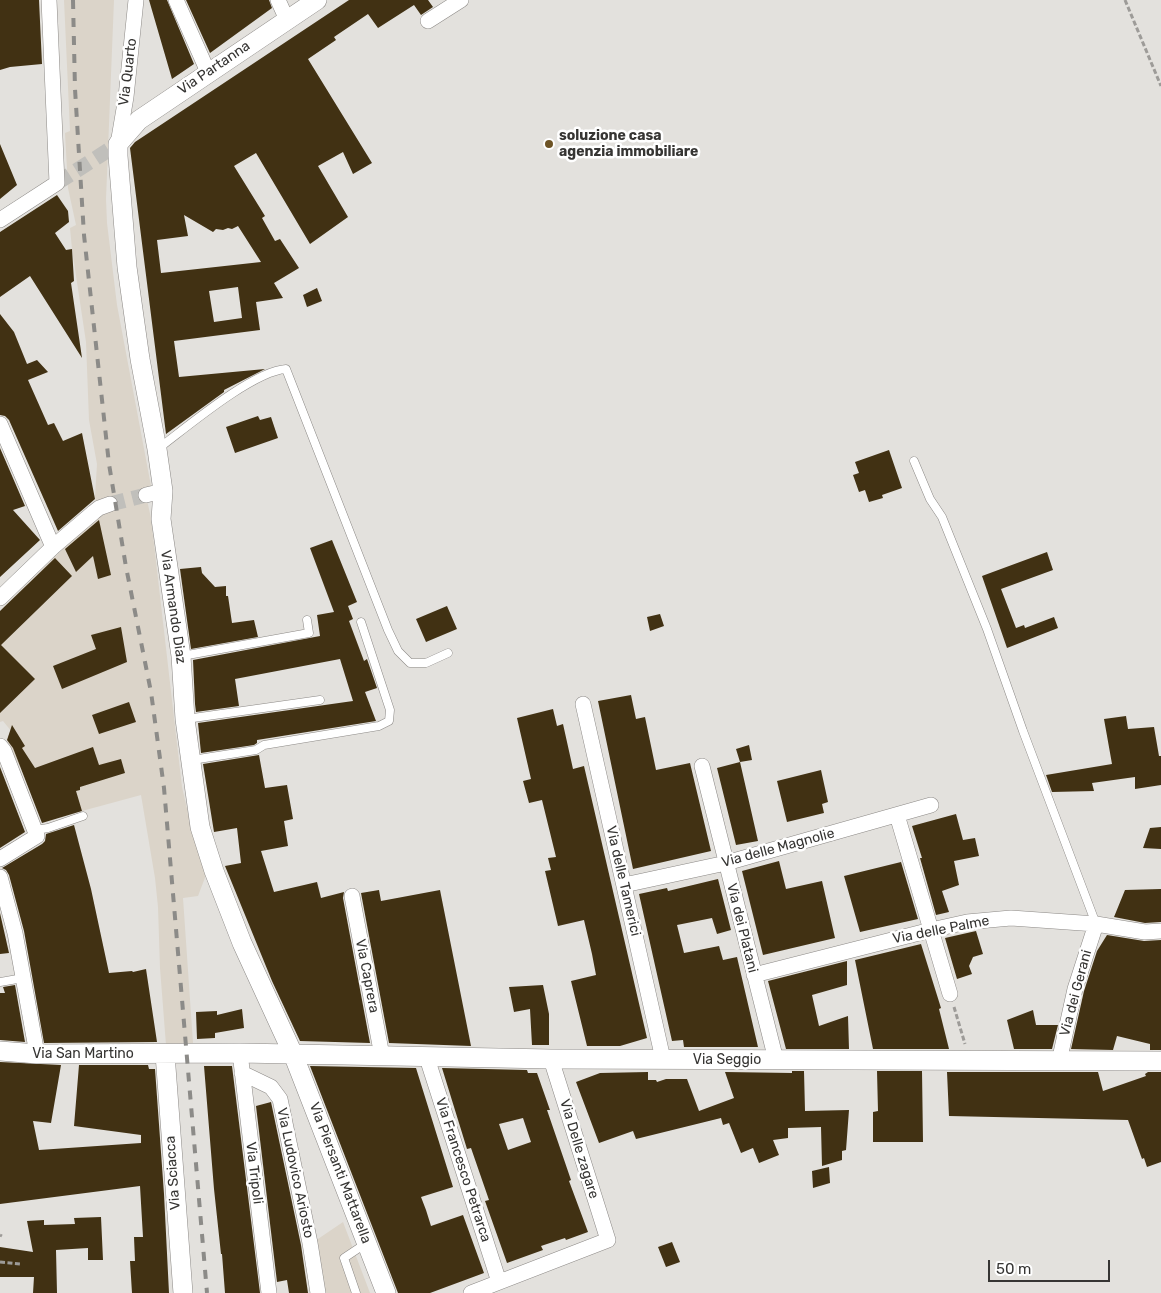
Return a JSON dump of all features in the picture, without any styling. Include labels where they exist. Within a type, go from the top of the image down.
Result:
[{"type":"street","points":[[0,220],[57,183],[49,0]]},
{"type":"street","name":"Via Quarto","points":[[118,144],[128,88],[136,0]]},
{"type":"street","points":[[176,0],[208,72]]},
{"type":"street","points":[[278,0],[287,20]]},
{"type":"street","name":"Via Partanna","points":[[118,144],[139,120],[317,0]]},
{"type":"street","points":[[428,21],[461,0]]},
{"type":"street","name":"Via Armando Diaz","points":[[118,144],[128,267],[140,359],[157,449],[154,493],[161,519],[181,656],[185,719],[200,827],[214,871],[242,943],[293,1054]]},
{"type":"street","points":[[0,424],[53,547]]},
{"type":"street","points":[[0,598],[53,547],[99,508],[110,504]]},
{"type":"street","name":"Via delle Tamerici","points":[[583,704],[663,1060]]},
{"type":"street","points":[[0,746],[4,750],[37,836],[0,859]]},
{"type":"street","name":"Via dei Platani","points":[[702,766],[776,1060]]},
{"type":"street","name":"Via delle Magnolie","points":[[624,885],[726,863],[931,806]]},
{"type":"street","points":[[897,815],[950,994]]},
{"type":"street","points":[[1,883],[15,933],[37,1054]]},
{"type":"street","name":"Via Caprera","points":[[352,896],[382,1056]]},
{"type":"street","name":"Via delle Palme","points":[[754,975],[967,922],[1011,918],[1096,924],[1145,932],[1161,931]]},
{"type":"street","name":"Via dei Gerani","points":[[1059,1062],[1075,989],[1096,924]]},
{"type":"street","name":"Via San Martino","points":[[0,1052],[37,1054],[240,1053]]},
{"type":"street","name":"Via Seggio","points":[[240,1053],[427,1058],[1161,1062]]},
{"type":"street","name":"Via Tripoli","points":[[240,1053],[269,1293]]},
{"type":"street","name":"Via Sciacca","points":[[165,1054],[183,1293]]},
{"type":"street","name":"Via Piersanti Mattarella","points":[[293,1054],[386,1293]]},
{"type":"street","name":"Via Francesco Petrarca","points":[[427,1058],[501,1287]]},
{"type":"street","name":"Via Delle zagare","points":[[501,1287],[608,1240],[551,1059]]},
{"type":"street","name":"Via Ludovico Ariosto","points":[[242,1073],[271,1087],[280,1099],[310,1243],[318,1293]]},
{"type":"street","points":[[470,1293],[501,1287]]},
{"type":"lane","points":[[157,449],[237,391],[273,372],[286,369],[388,630],[398,651],[410,663],[426,663],[448,653]]},
{"type":"lane","points":[[914,461],[930,499],[942,517],[987,630],[1096,924]]},
{"type":"lane","points":[[181,656],[310,633],[307,620]]},
{"type":"lane","points":[[190,760],[256,750],[264,745],[379,726],[389,721],[390,710],[361,622]]},
{"type":"lane","points":[[185,719],[320,700]]},
{"type":"lane","points":[[36,830],[48,828],[83,816]]},
{"type":"lane","points":[[0,982],[24,978]]},
{"type":"lane","points":[[356,1293],[344,1258],[366,1243]]},
{"type":"path","points":[[1125,0],[1161,86]]},
{"type":"path","points":[[950,994],[970,1062]]},
{"type":"path","points":[[0,1262],[20,1264]]},
{"type":"shaded area","points":[[64,0],[114,0],[106,199],[107,223],[117,305],[151,486],[147,500],[151,518],[182,787],[194,839],[206,875],[198,896],[183,898],[193,1043],[166,1045],[160,968],[158,907],[141,795],[82,811],[23,771],[7,746],[8,736],[12,732],[3,721],[0,722],[0,611],[98,514],[95,497],[97,464],[89,420],[86,342],[70,228],[76,225],[68,188],[65,133],[70,131]]},
{"type":"shaded area","points":[[343,1222],[370,1293],[324,1293],[315,1241]]},
{"type":"building","points":[[0,0],[39,0],[42,64],[10,67],[0,70]]},
{"type":"building","points":[[149,0],[167,0],[194,64],[172,79]]},
{"type":"building","points":[[186,0],[269,0],[272,8],[210,53]]},
{"type":"building","points":[[349,0],[428,0],[433,7],[421,15],[414,5],[378,28],[368,14],[334,37],[336,40],[308,59],[372,163],[353,174],[343,152],[318,166],[348,217],[310,244],[256,153],[234,166],[265,216],[262,218],[275,241],[280,239],[299,268],[274,283],[283,298],[256,302],[260,330],[174,341],[179,377],[265,369],[224,390],[224,392],[166,434],[130,148],[135,142]],"holes":[[[184,215],[213,232],[216,229],[232,229],[238,226],[261,262],[161,273],[157,240],[188,236]],[[238,287],[242,318],[214,322],[209,291]]]},
{"type":"building","points":[[0,144],[17,185],[0,199]]},
{"type":"building","points":[[57,195],[68,211],[69,222],[55,233],[66,250],[72,249],[74,281],[71,283],[82,358],[30,276],[0,297],[0,232]]},
{"type":"building","points":[[317,288],[322,301],[307,307],[303,295]]},
{"type":"building","points":[[0,314],[14,332],[27,364],[37,360],[48,372],[28,380],[48,425],[54,423],[63,441],[82,433],[95,499],[58,531],[9,420],[5,416],[0,415]]},
{"type":"building","points":[[258,416],[260,420],[271,417],[278,438],[235,453],[226,427]]},
{"type":"building","points":[[0,448],[25,506],[13,510],[40,540],[0,577]]},
{"type":"building","points":[[889,450],[902,488],[882,495],[883,498],[869,502],[865,490],[859,492],[853,475],[859,473],[855,462]]},
{"type":"building","points":[[99,520],[111,575],[98,579],[93,556],[76,572],[65,549]]},
{"type":"building","points":[[332,540],[357,602],[348,606],[353,619],[349,621],[364,661],[367,659],[377,688],[365,692],[376,721],[257,740],[257,743],[254,745],[201,753],[198,723],[353,701],[340,659],[235,679],[239,706],[196,712],[193,660],[320,636],[317,615],[334,612],[310,548]]},
{"type":"building","points":[[1047,552],[1053,570],[1001,589],[1016,628],[1024,625],[1025,628],[1054,617],[1058,628],[1007,648],[982,576]]},
{"type":"building","points":[[55,558],[72,576],[1,645],[35,679],[0,713],[0,611]]},
{"type":"building","points":[[201,567],[202,573],[215,587],[226,586],[226,596],[228,596],[232,623],[254,620],[258,637],[191,649],[180,569]]},
{"type":"building","points":[[447,606],[457,629],[426,642],[416,619]]},
{"type":"building","points":[[660,614],[664,626],[650,631],[647,617]]},
{"type":"building","points":[[121,627],[127,662],[62,689],[53,666],[96,649],[91,635]]},
{"type":"building","points":[[631,695],[636,719],[645,717],[656,770],[690,763],[711,851],[633,869],[598,701]]},
{"type":"building","points":[[129,702],[136,722],[99,734],[92,715]]},
{"type":"building","points":[[553,709],[557,726],[563,724],[573,769],[584,766],[647,1038],[620,1046],[587,1046],[571,981],[596,975],[584,920],[558,926],[545,871],[551,870],[548,858],[556,857],[542,800],[529,803],[523,781],[531,779],[517,718]]},
{"type":"building","points":[[1126,716],[1128,729],[1154,727],[1159,756],[1161,756],[1161,785],[1135,789],[1135,777],[1092,783],[1094,791],[1052,792],[1046,775],[1112,764],[1104,719]]},
{"type":"building","points":[[12,725],[25,746],[22,748],[35,768],[93,747],[99,765],[121,759],[125,773],[80,787],[80,790],[76,791],[82,811],[42,823],[13,748],[7,740]]},
{"type":"building","points":[[749,745],[752,760],[740,762],[736,749]]},
{"type":"building","points":[[259,755],[265,788],[287,785],[293,819],[284,821],[288,846],[261,851],[274,892],[317,882],[321,898],[344,892],[343,898],[370,1043],[300,1041],[272,981],[225,866],[241,863],[237,828],[214,832],[203,764]]},
{"type":"building","points":[[740,762],[758,841],[736,845],[717,768]]},
{"type":"building","points":[[0,767],[25,832],[0,848]]},
{"type":"building","points":[[821,770],[828,802],[822,804],[824,813],[787,822],[777,781]]},
{"type":"building","points":[[956,814],[963,840],[975,838],[979,856],[954,861],[959,885],[942,891],[949,912],[936,915],[912,826]]},
{"type":"building","points":[[74,825],[91,889],[109,973],[133,972],[146,969],[157,1042],[44,1043],[24,931],[9,875],[2,868],[42,844],[45,841],[46,834]]},
{"type":"building","points":[[1161,827],[1161,849],[1143,848],[1150,828]]},
{"type":"building","points":[[779,861],[786,889],[822,881],[835,938],[763,955],[742,871]]},
{"type":"building","points":[[901,862],[918,919],[860,932],[844,876]]},
{"type":"building","points":[[718,879],[731,930],[717,934],[712,918],[677,925],[684,953],[719,946],[723,960],[737,957],[758,1047],[684,1047],[683,1040],[672,1041],[639,894],[667,888],[668,891]]},
{"type":"building","points":[[1161,889],[1161,922],[1145,923],[1114,917],[1125,890]]},
{"type":"building","points":[[379,890],[381,901],[440,890],[471,1046],[389,1043],[361,893]]},
{"type":"building","points":[[0,913],[9,953],[0,954]]},
{"type":"building","points":[[976,931],[983,954],[973,957],[969,966],[972,974],[957,979],[945,938]]},
{"type":"building","points":[[1107,935],[1144,941],[1161,940],[1161,1050],[1150,1050],[1150,1044],[1117,1036],[1113,1050],[1071,1049],[1084,991],[1097,951]]},
{"type":"building","points":[[921,944],[941,1008],[939,1009],[949,1049],[873,1049],[855,960]]},
{"type":"building","points":[[847,961],[847,985],[812,995],[819,1026],[848,1016],[849,1049],[786,1049],[768,981]]},
{"type":"building","points":[[15,985],[25,1042],[0,1040],[0,993],[5,993],[3,987]]},
{"type":"building","points":[[543,985],[549,1014],[549,1045],[532,1045],[530,1009],[514,1012],[509,987]]},
{"type":"building","points":[[242,1009],[244,1028],[215,1033],[215,1038],[197,1039],[196,1012],[217,1011],[217,1015]]},
{"type":"building","points":[[1033,1010],[1036,1025],[1058,1025],[1052,1049],[1014,1049],[1007,1020]]},
{"type":"building","points":[[0,1062],[61,1065],[51,1123],[33,1121],[39,1150],[141,1143],[141,1135],[74,1126],[79,1065],[148,1065],[149,1069],[155,1069],[169,1293],[132,1293],[130,1261],[135,1261],[134,1237],[143,1237],[140,1186],[0,1204]]},
{"type":"building","points":[[204,1066],[232,1066],[260,1293],[225,1293]]},
{"type":"building","points":[[310,1066],[416,1068],[453,1187],[421,1197],[431,1226],[463,1215],[484,1273],[430,1293],[398,1293]]},
{"type":"building","points":[[442,1068],[527,1070],[528,1073],[537,1073],[550,1110],[547,1110],[571,1180],[569,1181],[588,1232],[541,1246],[543,1250],[507,1263],[485,1201],[489,1200],[471,1148],[467,1149]],"holes":[[[523,1118],[531,1142],[508,1150],[499,1124]]]},
{"type":"building","points":[[792,1071],[804,1071],[805,1111],[849,1110],[846,1150],[842,1151],[842,1160],[822,1166],[821,1127],[788,1128],[788,1138],[773,1140],[779,1155],[759,1163],[753,1148],[741,1153],[729,1123],[723,1125],[721,1118],[636,1139],[633,1131],[599,1143],[576,1082],[600,1073],[648,1072],[648,1080],[656,1080],[657,1082],[666,1079],[687,1079],[699,1111],[734,1098],[725,1072],[792,1073]]},
{"type":"building","points":[[877,1071],[922,1071],[923,1142],[873,1142],[873,1112],[878,1111]]},
{"type":"building","points":[[947,1072],[1098,1072],[1103,1091],[1146,1076],[1145,1074],[1148,1072],[1161,1072],[1161,1162],[1147,1167],[1144,1158],[1142,1159],[1128,1120],[949,1116]]},
{"type":"building","points":[[271,1102],[301,1245],[308,1293],[289,1293],[287,1280],[277,1282],[256,1106]]},
{"type":"building","points":[[829,1167],[830,1183],[813,1188],[812,1171]]},
{"type":"building","points":[[101,1217],[103,1260],[88,1260],[88,1248],[56,1250],[57,1293],[33,1293],[34,1277],[0,1277],[0,1247],[33,1252],[27,1221],[44,1220],[44,1225],[75,1224],[74,1218]]},
{"type":"building","points":[[672,1242],[680,1262],[666,1267],[658,1247]]},
{"type":"tunnel","points":[[57,183],[118,144]]},
{"type":"tunnel","points":[[110,504],[146,495]]},
{"type":"railway","points":[[73,0],[75,89],[84,235],[109,464],[126,567],[151,692],[164,788],[207,1293]]},
{"type":"place","name":"soluzione casa agenzia immobiliare","points":[[549,144]]}]
